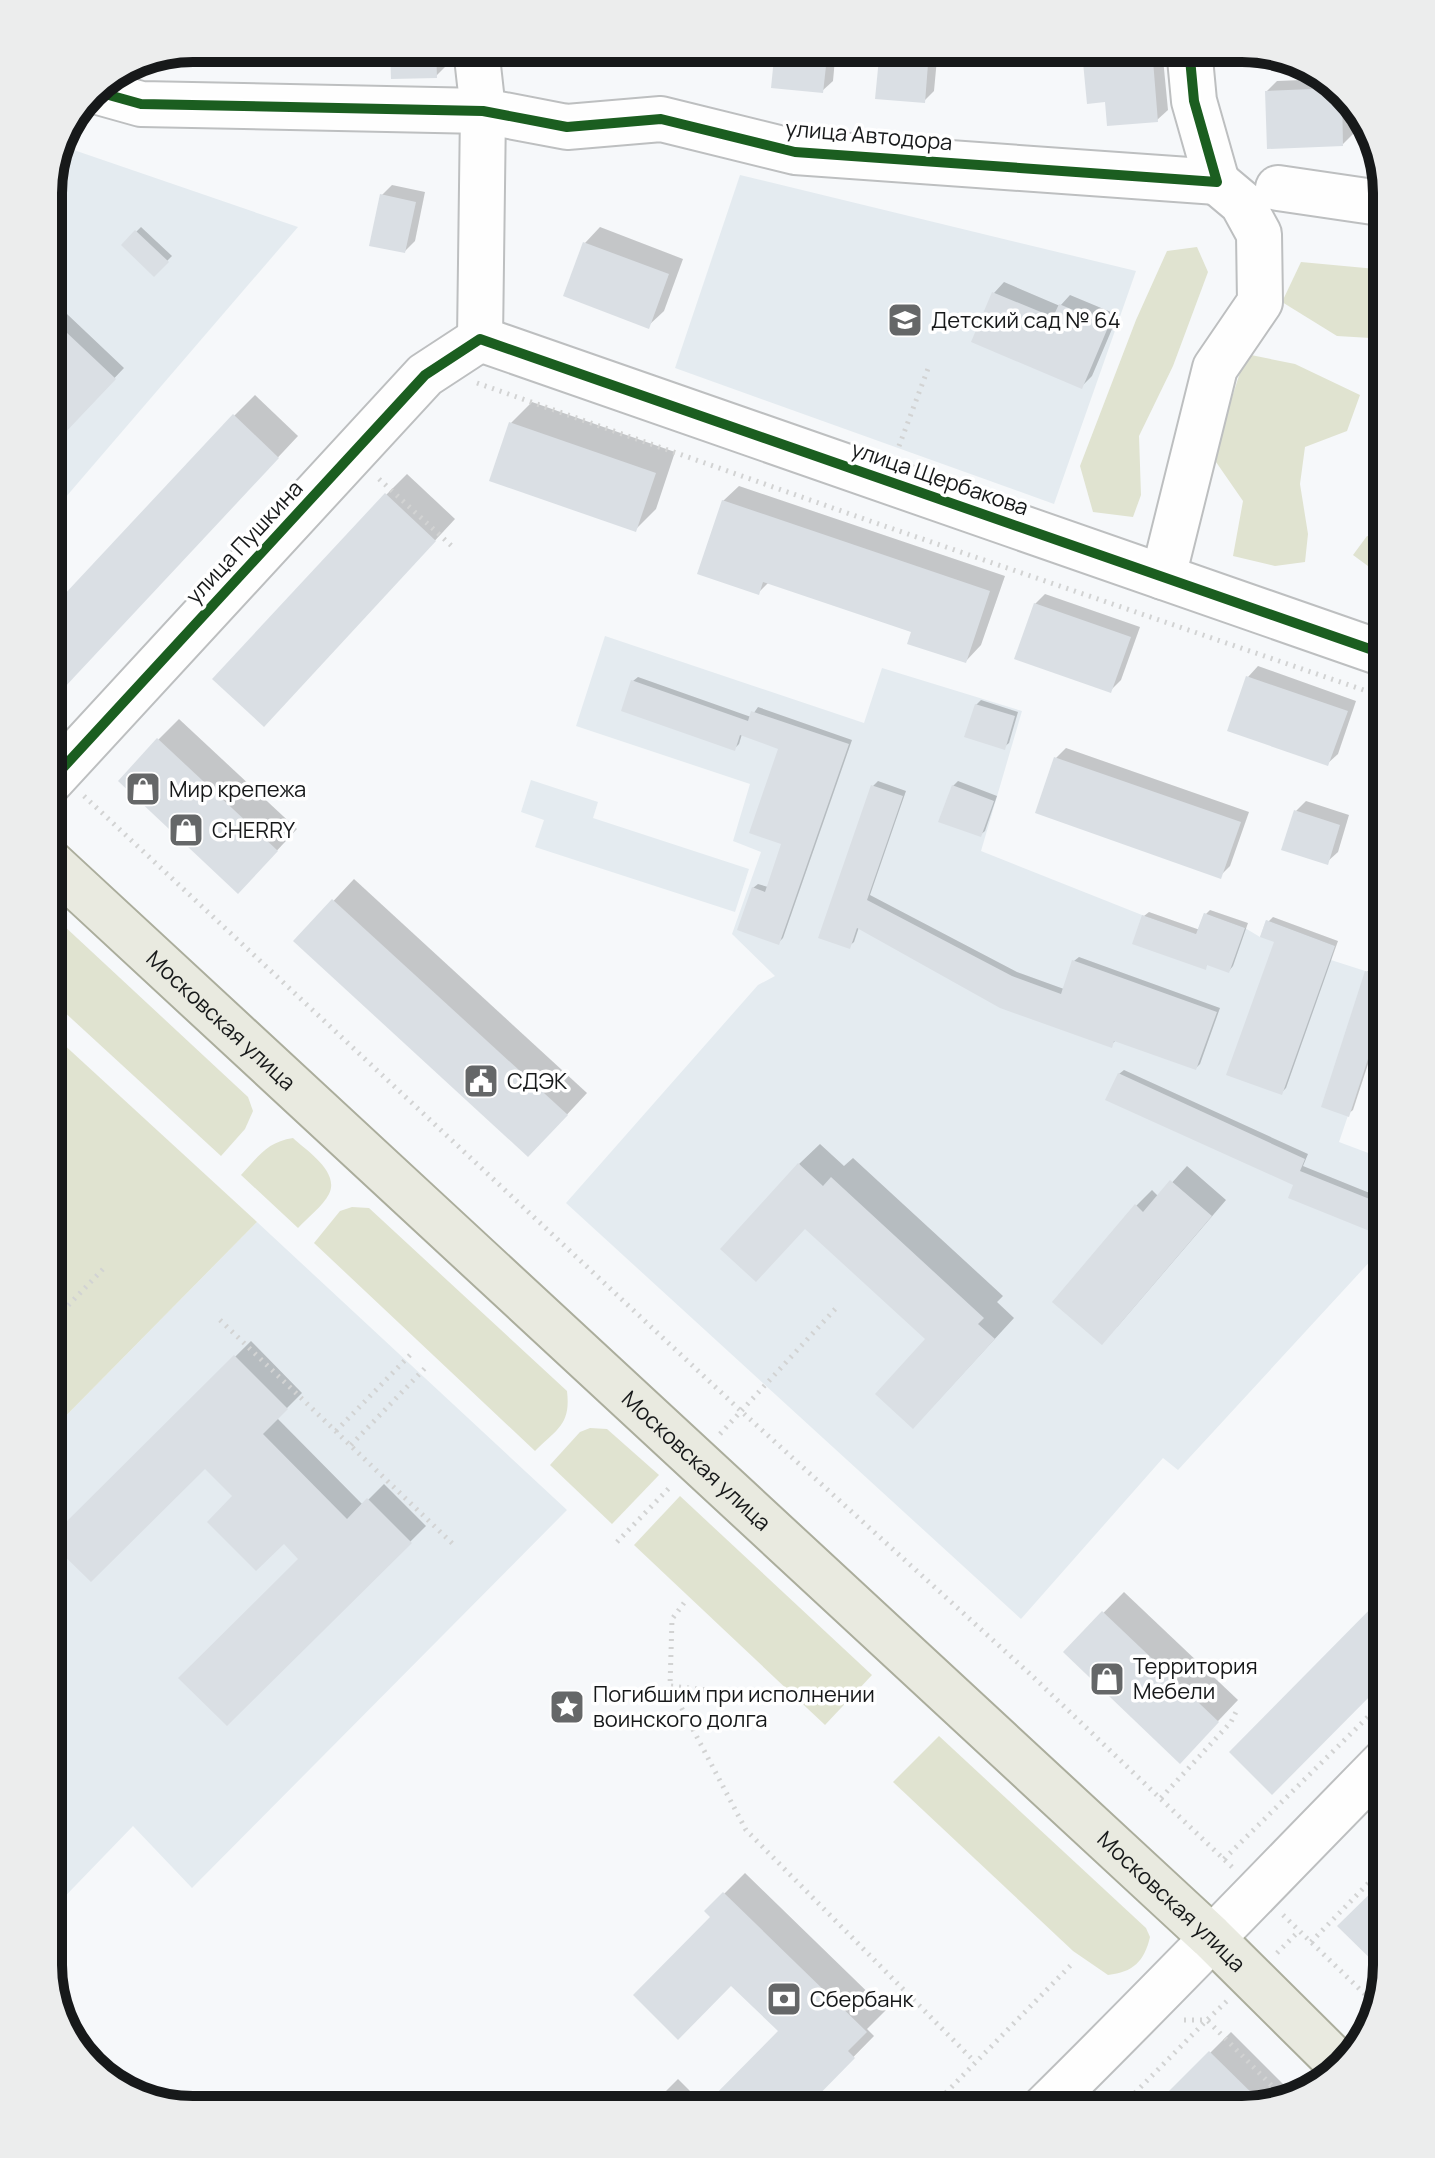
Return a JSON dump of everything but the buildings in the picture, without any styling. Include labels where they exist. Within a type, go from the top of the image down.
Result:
[{"type":"main road","name":"Московская улица","points":[[62,873],[1211,1937],[1334,2059]]},
{"type":"street","points":[[478,62],[483,111],[480,339]]},
{"type":"street","points":[[1163,577],[1215,368],[1260,302],[1259,234],[1242,203],[1217,182],[1194,101],[1190,62]]},
{"type":"street","name":"улица Автодора","points":[[108,95],[141,104],[483,111],[567,127],[661,119],[795,152],[1217,182]]},
{"type":"street","points":[[1278,188],[1373,202]]},
{"type":"street","name":"улица Щербакова","points":[[480,339],[1373,650]]},
{"type":"street","name":"улица Пушкина","points":[[73,786],[425,375],[480,339]]},
{"type":"street","points":[[1056,2096],[1373,1773]]},
{"type":"path","points":[[469,380],[1373,693]]},
{"type":"path","points":[[389,468],[379,479],[455,549]]},
{"type":"path","points":[[73,786],[741,1411],[1029,1673],[1369,1998]]},
{"type":"path","points":[[62,1312],[103,1269]]},
{"type":"path","points":[[617,1542],[837,1307]]},
{"type":"path","points":[[220,1320],[455,1546]]},
{"type":"path","points":[[336,1431],[413,1352]]},
{"type":"path","points":[[351,1446],[428,1365]]},
{"type":"path","points":[[684,1603],[672,1619],[670,1686],[746,1830],[975,2062]]},
{"type":"path","points":[[670,1686],[787,1699]]},
{"type":"path","points":[[1161,1798],[1231,1722],[1238,1708]]},
{"type":"path","points":[[1224,1859],[1373,1712]]},
{"type":"path","points":[[1311,1942],[1373,1878]]},
{"type":"path","points":[[942,2096],[1071,1965]]},
{"type":"path","points":[[1132,2096],[1207,2020],[1278,2091]]},
{"type":"shaded area","points":[[70,149],[298,227],[65,498],[62,495],[62,185]]},
{"type":"shaded area","name":"Детский сад № 64","points":[[740,175],[1136,271],[1054,504],[675,368]]},
{"type":"shaded area","points":[[605,636],[864,723],[882,668],[1022,711],[981,851],[1196,934],[1204,913],[1260,937],[1266,920],[1335,946],[1331,960],[1373,974],[1373,1042],[1339,1142],[1373,1155],[1373,1258],[1178,1470],[1163,1458],[1021,1619],[566,1203],[758,985],[775,976],[732,934],[761,852],[733,841],[750,784],[576,726]]},
{"type":"shaded area","points":[[531,780],[598,802],[593,818],[749,869],[735,912],[535,847],[544,820],[521,812]]},
{"type":"shaded area","points":[[257,1222],[567,1510],[192,1888],[133,1826],[62,1900],[62,1420]]},
{"type":"green space","points":[[1197,247],[1208,272],[1173,366],[1139,436],[1141,495],[1133,517],[1093,512],[1080,466],[1136,320],[1167,251]]},
{"type":"green space","points":[[1301,262],[1373,269],[1373,338],[1337,336],[1282,302]]},
{"type":"green space","points":[[1246,354],[1295,364],[1360,395],[1347,431],[1305,447],[1300,484],[1308,534],[1305,562],[1275,566],[1233,556],[1243,501],[1216,462],[1223,425]]},
{"type":"green space","points":[[1367,536],[1373,537],[1373,570],[1353,555]]},
{"type":"green space","points":[[62,924],[248,1097],[253,1111],[245,1129],[221,1156],[62,1010]]},
{"type":"green space","points":[[62,1043],[257,1222],[62,1420]]},
{"type":"green space","points":[[293,1138],[326,1170],[331,1186],[323,1203],[298,1228],[241,1175],[270,1146]]},
{"type":"green space","points":[[352,1207],[369,1208],[567,1391],[567,1412],[561,1426],[535,1451],[314,1243],[340,1211]]},
{"type":"green space","points":[[590,1428],[607,1429],[659,1475],[612,1524],[550,1465],[580,1432]]},
{"type":"green space","points":[[680,1496],[872,1675],[825,1725],[634,1545]]},
{"type":"green space","points":[[939,1736],[1146,1928],[1150,1937],[1136,1964],[1108,1975],[1073,1951],[893,1782]]},
{"type":"cycle path","points":[[108,95],[141,104],[483,111],[567,127],[661,119],[795,152],[1217,182],[1194,101],[1190,62]]},
{"type":"cycle path","points":[[62,769],[425,375],[480,339],[1373,650]]},
{"type":"place","name":"Детский сад № 64","points":[[905,320]]},
{"type":"place","name":"Мир крепежа","points":[[143,789]]},
{"type":"place","name":"CHERRY","points":[[186,830]]},
{"type":"place","name":"СДЭК","points":[[481,1081]]},
{"type":"place","name":"Территория Мебели","points":[[1107,1679]]},
{"type":"place","name":"Погибшим при исполнении воинского долга","points":[[567,1707]]},
{"type":"place","name":"Сбербанк","points":[[784,1999]]}]
